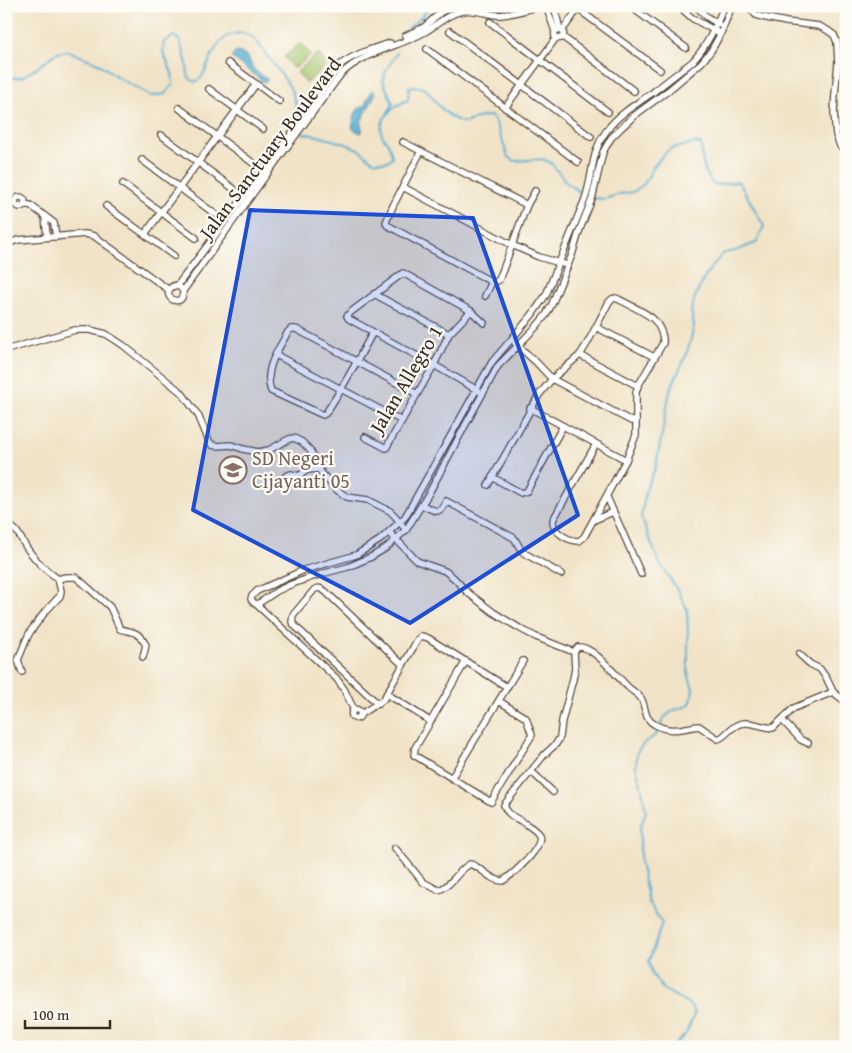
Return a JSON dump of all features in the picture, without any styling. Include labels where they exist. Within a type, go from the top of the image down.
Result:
[{"type":"street","name":"Jalan Sanctuary Boulevard","points":[[177,286],[291,138],[340,65],[362,52],[399,40],[415,32],[424,27],[441,12],[454,6]]},
{"type":"street","points":[[492,6],[510,6]]},
{"type":"street","name":"Jalan Sanctuary Boulevard","points":[[314,106],[350,66],[364,57],[423,33],[445,18],[462,11],[478,11],[497,15],[539,6]]},
{"type":"street","points":[[546,6],[559,33],[634,90]]},
{"type":"street","points":[[554,6],[559,33]]},
{"type":"street","points":[[505,108],[578,9],[587,6]]},
{"type":"street","points":[[630,6],[686,48]]},
{"type":"street","points":[[679,6],[688,16],[720,35]]},
{"type":"street","points":[[696,6],[708,17],[724,27]]},
{"type":"street","points":[[507,687],[424,636],[420,637],[383,700],[355,719],[351,714],[354,710],[344,689],[336,678],[251,599],[257,591],[304,570],[356,555],[380,540],[405,517],[492,362],[540,305],[553,280],[585,199],[596,149],[609,128],[635,105],[692,61],[714,30],[724,6]]},
{"type":"street","points":[[256,604],[263,602],[292,584],[359,563],[386,548],[406,530],[422,505],[498,366],[546,315],[555,299],[592,199],[603,152],[611,138],[635,115],[665,94],[701,63],[712,51],[732,6]]},
{"type":"street","points":[[748,6],[756,15],[786,22],[819,26],[834,36],[837,42],[838,63],[834,104],[836,135],[840,146],[846,152]]},
{"type":"street","points":[[578,9],[660,70]]},
{"type":"street","points":[[702,24],[708,17]]},
{"type":"street","points":[[490,22],[608,112]]},
{"type":"street","points":[[450,31],[591,138]]},
{"type":"street","points":[[428,49],[578,162]]},
{"type":"street","points":[[228,63],[279,101]]},
{"type":"street","points":[[145,234],[256,84]]},
{"type":"street","points":[[209,89],[262,128]]},
{"type":"street","points":[[178,108],[265,172]]},
{"type":"street","points":[[161,135],[234,189]]},
{"type":"street","points":[[403,142],[528,206]]},
{"type":"street","points":[[422,151],[386,225],[492,282],[499,280],[535,191]]},
{"type":"street","points":[[142,160],[215,214]]},
{"type":"street","name":"Jalan Sanctuary Boulevard","points":[[183,291],[265,172]]},
{"type":"street","points":[[123,184],[196,238]]},
{"type":"street","points":[[404,187],[539,257],[568,265]]},
{"type":"street","points":[[6,200],[16,205],[16,199],[21,197],[25,201],[24,205],[30,205],[54,223],[56,237]]},
{"type":"street","points":[[106,206],[174,256]]},
{"type":"street","points":[[45,217],[47,237]]},
{"type":"street","points":[[6,244],[18,240],[47,237],[85,234],[94,236],[169,290]]},
{"type":"street","points":[[482,394],[434,364],[349,319],[347,316],[402,274],[471,311],[484,323]]},
{"type":"street","points":[[485,296],[492,282]]},
{"type":"street","points":[[177,286],[181,288],[183,291],[181,299],[177,301],[170,298],[169,290],[171,287],[177,286]]},
{"type":"street","points":[[374,294],[449,334]]},
{"type":"street","points":[[488,485],[530,408],[552,379],[580,355],[610,302],[616,298],[652,318],[657,323],[664,339],[636,392],[636,435],[626,460],[584,537],[579,541],[574,541],[556,531],[552,526],[553,520],[596,444]]},
{"type":"street","name":"Jalan Allegro 1","points":[[365,437],[386,448],[449,334],[471,311]]},
{"type":"street","points":[[596,327],[654,357]]},
{"type":"street","points":[[374,332],[357,362],[341,389],[323,415],[271,391],[269,386],[269,368],[290,329],[296,329],[357,362],[417,394]]},
{"type":"street","points":[[6,350],[74,330],[90,330],[106,334],[172,384],[182,394],[198,416],[212,445],[231,444],[258,452],[269,450],[284,441],[294,438],[307,446],[319,469],[341,494],[347,497],[368,500],[390,511],[406,530]]},
{"type":"street","points":[[512,340],[552,379],[631,421],[636,421]]},
{"type":"street","points":[[276,355],[402,421]]},
{"type":"street","points":[[580,355],[638,386]]},
{"type":"street","points":[[530,408],[626,460]]},
{"type":"street","points":[[492,478],[521,493],[528,491],[563,426]]},
{"type":"street","points":[[286,476],[291,474],[299,476],[307,470],[319,469]]},
{"type":"street","points":[[607,497],[641,574]]},
{"type":"street","points":[[422,505],[439,511],[442,510],[446,501],[514,538],[524,554],[561,574]]},
{"type":"street","points":[[594,520],[613,512]]},
{"type":"street","points":[[6,523],[17,531],[33,556],[46,570],[58,579],[61,591],[60,596],[45,612],[27,638],[18,660],[22,672]]},
{"type":"street","points":[[389,532],[417,561],[445,571],[492,612],[536,637],[574,652]]},
{"type":"street","points":[[58,579],[66,576],[76,577],[110,607],[120,629],[136,632],[144,641],[146,645],[143,657]]},
{"type":"street","points":[[378,704],[292,622],[293,615],[314,590],[320,588],[403,665]]},
{"type":"street","points":[[395,848],[423,882],[438,890],[446,888],[470,864],[500,882],[503,881],[533,853],[540,840],[539,836],[535,830],[508,813],[504,804],[560,737],[575,669],[574,652],[580,646],[585,647],[602,660],[641,698],[648,718],[655,724],[665,729],[675,730],[699,726],[718,739],[737,725],[746,723],[773,728],[794,708],[834,692]]},
{"type":"street","points":[[799,654],[810,664],[820,669],[834,692],[846,702]]},
{"type":"street","points":[[466,661],[415,748],[414,755],[491,802],[532,734],[526,718],[499,701]]},
{"type":"street","points":[[452,777],[523,662]]},
{"type":"street","points":[[387,694],[430,721]]},
{"type":"street","points":[[782,720],[800,740],[808,743]]},
{"type":"street","points":[[532,772],[553,792]]},
{"type":"highlighted area","points":[[250,210],[473,218],[578,515],[410,623],[193,510]]},
{"type":"green space","points":[[300,43],[311,55],[294,69],[284,57]]},
{"type":"green space","points":[[318,53],[328,64],[306,83],[297,72]]},
{"type":"water","points":[[237,52],[247,56],[255,70],[268,79],[265,83],[231,57]]},
{"type":"water","points":[[372,90],[376,93],[361,122],[362,132],[360,133],[352,128],[355,114],[358,109],[364,106]]},
{"type":"waterway","points":[[6,63],[12,28],[7,6]]},
{"type":"waterway","points":[[408,28],[431,6]]},
{"type":"waterway","points":[[6,73],[13,78],[22,77],[56,53],[68,51],[98,63],[119,78],[151,96],[165,94],[173,85],[172,73],[163,52],[164,42],[174,36],[180,41],[187,64],[188,75],[195,82],[203,75],[213,53],[223,39],[241,33],[250,36],[257,42],[291,89],[297,114],[290,122],[292,129]]},
{"type":"waterway","points":[[387,114],[393,104],[383,81],[386,70],[397,53]]},
{"type":"waterway","points":[[302,133],[346,144],[358,149],[373,161],[388,161],[392,157],[389,146],[382,135],[382,123],[388,113],[408,100],[409,87],[421,87],[428,92],[437,104],[458,121],[465,123],[491,116],[496,123],[508,157],[515,161],[542,159],[551,163],[567,183],[584,195]]},
{"type":"waterway","points":[[593,198],[604,199],[633,192],[644,184],[654,166],[670,149],[695,143],[701,144],[704,165],[713,184],[720,185],[739,182],[764,226],[756,243],[724,253],[713,265],[695,297],[691,311],[694,325],[691,339],[685,358],[670,390],[656,466],[646,489],[641,517],[659,562],[687,609],[688,673],[693,689],[691,702],[687,706],[672,711],[663,719],[656,735],[644,743],[637,752],[636,766],[646,811],[640,828],[640,862],[649,903],[662,923],[649,961],[652,974],[663,989],[689,1004],[695,1012],[686,1034],[672,1047]]},
{"type":"place","name":"SD Negeri Cijayanti 05","points":[[233,470]]}]
